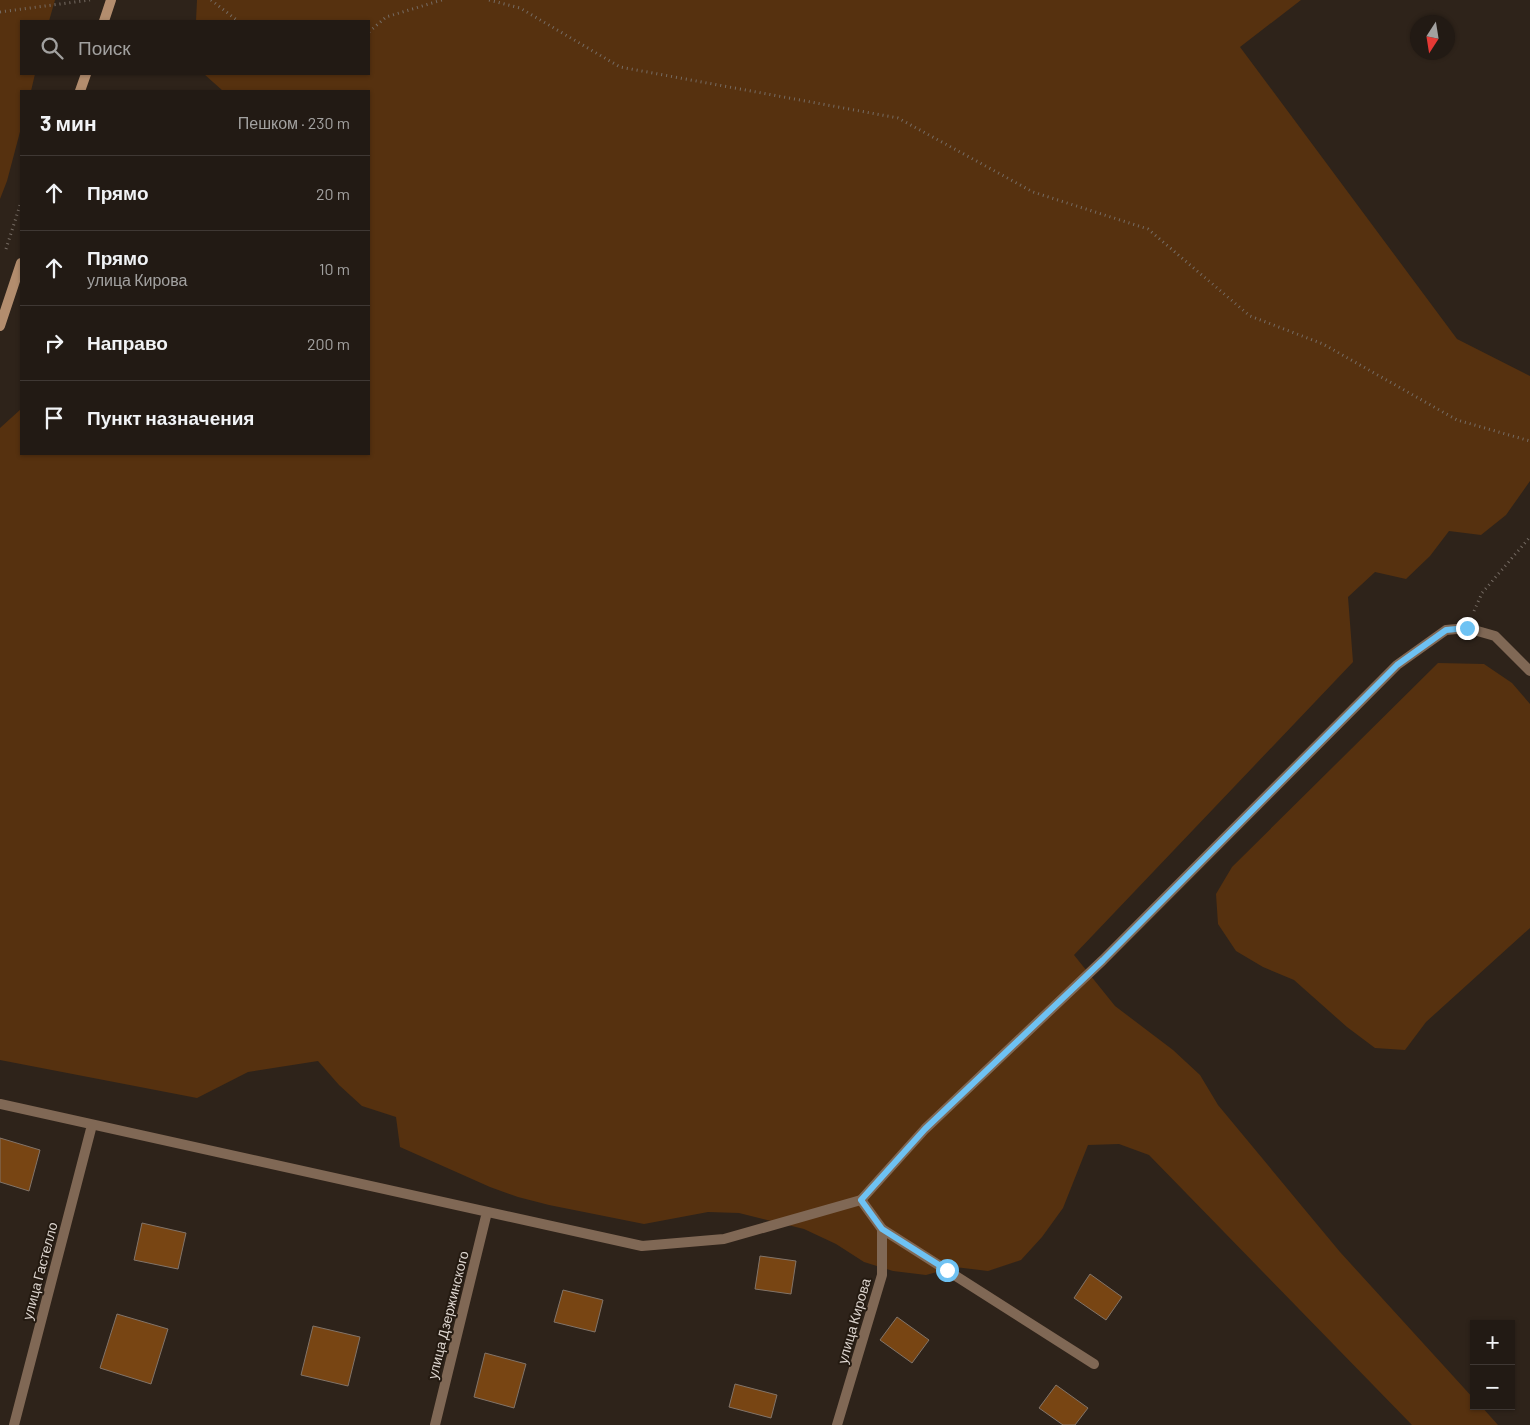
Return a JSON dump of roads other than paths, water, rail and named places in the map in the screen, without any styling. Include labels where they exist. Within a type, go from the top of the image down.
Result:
[{"type":"street","points":[[104,20],[111,0]]},
{"type":"street","points":[[80,90],[86,75]]},
{"type":"street","points":[[0,326],[20,266]]},
{"type":"street","points":[[0,1104],[642,1246],[724,1239],[861,1200],[925,1129],[1103,960],[1397,665],[1446,630],[1467,628],[1495,636],[1530,671]]},
{"type":"street","name":"улица Гастелло","points":[[14,1425],[92,1125]]},
{"type":"street","points":[[861,1200],[882,1229],[1094,1364]]},
{"type":"street","name":"улица Дзержинского","points":[[435,1425],[487,1212]]},
{"type":"street","name":"улица Кирова","points":[[837,1425],[882,1275],[882,1229]]}]
